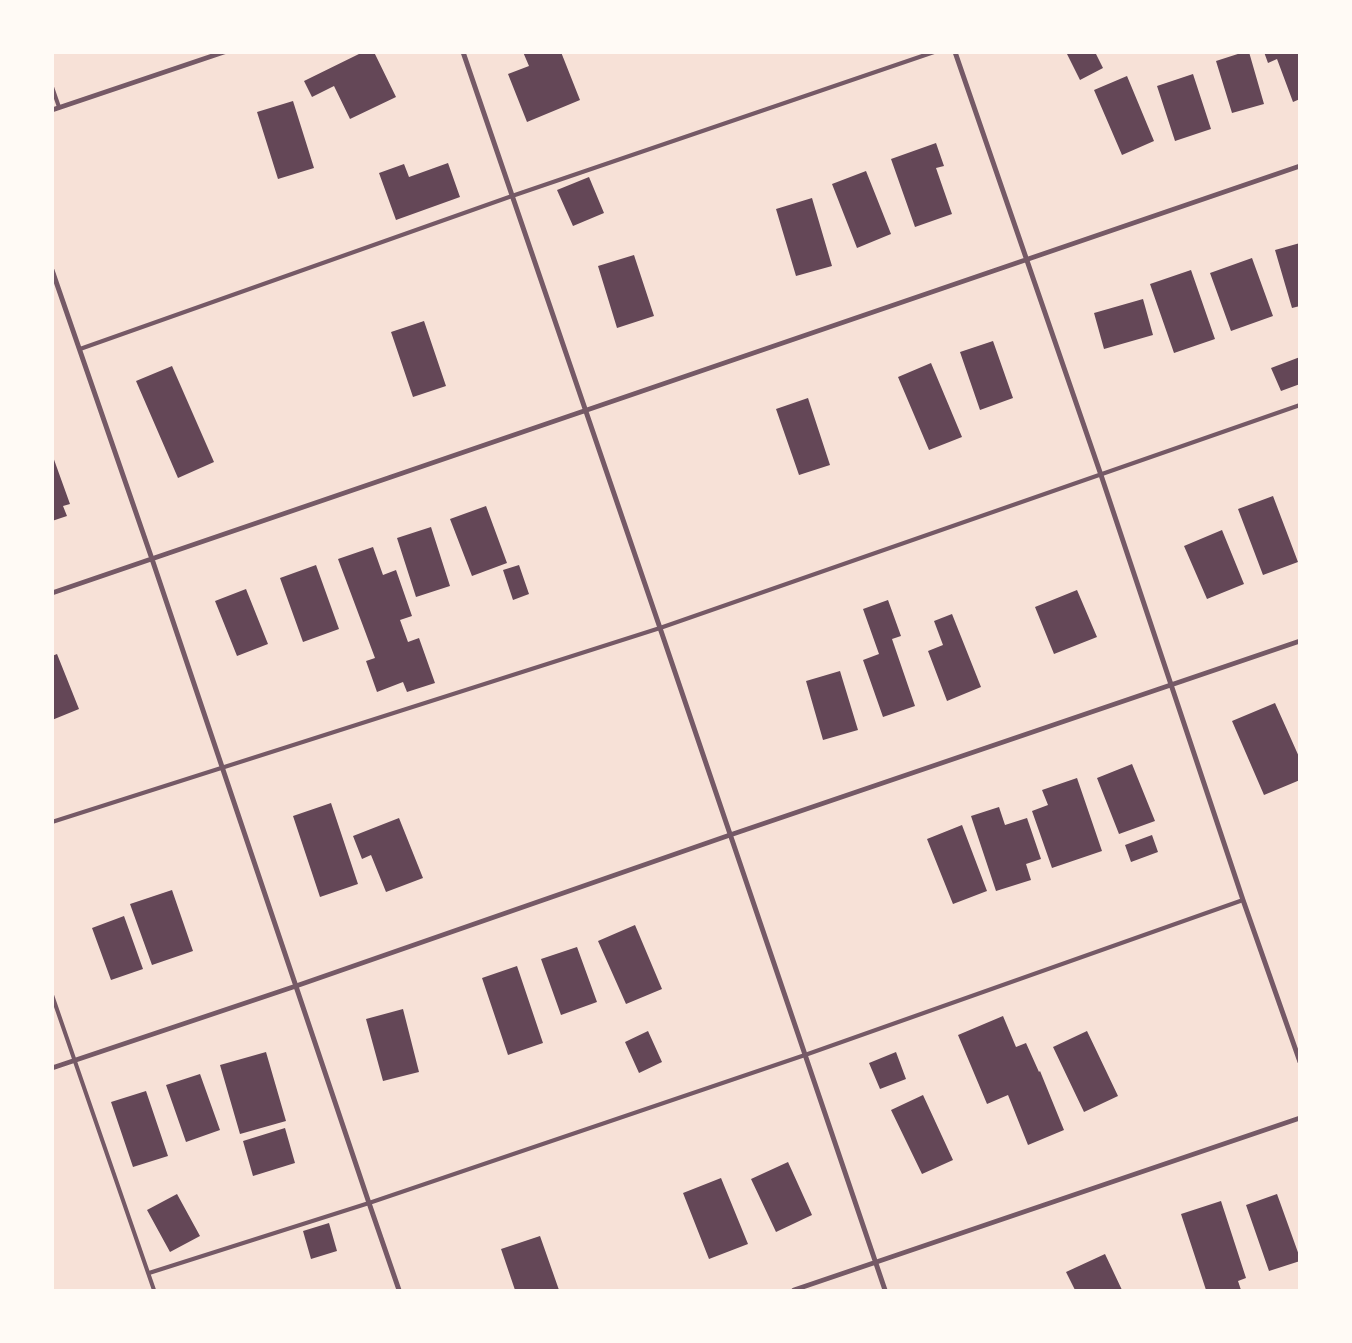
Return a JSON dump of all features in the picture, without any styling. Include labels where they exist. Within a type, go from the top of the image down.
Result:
[{"type":"street","points":[[52,110],[224,52]]},
{"type":"street","points":[[462,52],[885,1290]]},
{"type":"street","points":[[955,52],[1101,475],[1243,900],[1300,1062]]},
{"type":"street","points":[[52,593],[1300,166]]},
{"type":"street","points":[[52,270],[400,1290]]},
{"type":"street","points":[[52,1068],[1300,641]]},
{"type":"street","points":[[794,1290],[1300,1118]]},
{"type":"lane","points":[[80,349],[512,196],[934,52]]},
{"type":"lane","points":[[52,87],[59,108]]},
{"type":"lane","points":[[52,822],[660,628],[1300,405]]},
{"type":"lane","points":[[148,1273],[369,1203],[805,1055],[1243,900]]},
{"type":"lane","points":[[52,995],[154,1290]]},
{"type":"building","points":[[363,52],[374,52],[396,97],[350,119],[334,86],[312,97],[304,81]]},
{"type":"building","points":[[523,52],[561,52],[580,100],[527,122],[508,74],[529,66]]},
{"type":"building","points":[[1066,52],[1095,52],[1103,68],[1080,80]]},
{"type":"building","points":[[1249,52],[1264,104],[1232,113],[1216,61]]},
{"type":"building","points":[[1264,52],[1300,52],[1300,99],[1293,102],[1277,59],[1268,63]]},
{"type":"building","points":[[1193,74],[1211,129],[1175,141],[1157,86]]},
{"type":"building","points":[[1127,76],[1154,141],[1122,155],[1094,90]]},
{"type":"building","points":[[293,101],[314,168],[278,179],[257,112]]},
{"type":"building","points":[[936,143],[944,166],[936,168],[952,214],[915,227],[891,159]]},
{"type":"building","points":[[448,163],[460,197],[396,220],[379,173],[404,164],[409,177]]},
{"type":"building","points":[[866,171],[891,234],[857,248],[832,184]]},
{"type":"building","points":[[589,177],[604,213],[573,226],[557,190]]},
{"type":"building","points":[[812,198],[832,266],[796,276],[776,209]]},
{"type":"building","points":[[1300,243],[1300,306],[1292,308],[1275,250]]},
{"type":"building","points":[[634,255],[654,316],[617,328],[598,266]]},
{"type":"building","points":[[1252,258],[1273,316],[1231,331],[1210,273]]},
{"type":"building","points":[[1191,270],[1215,339],[1174,353],[1150,284]]},
{"type":"building","points":[[1143,299],[1153,335],[1104,349],[1094,313]]},
{"type":"building","points":[[424,321],[446,386],[413,397],[391,332]]},
{"type":"building","points":[[993,341],[1013,398],[980,410],[960,352]]},
{"type":"building","points":[[1300,357],[1300,384],[1281,391],[1271,368]]},
{"type":"building","points":[[931,363],[962,437],[929,450],[898,377]]},
{"type":"building","points":[[172,366],[214,462],[178,478],[136,381]]},
{"type":"building","points":[[808,398],[830,465],[799,475],[776,409]]},
{"type":"building","points":[[52,454],[70,504],[63,506],[67,516],[52,521]]},
{"type":"building","points":[[1273,496],[1298,562],[1263,575],[1238,509]]},
{"type":"building","points":[[486,506],[507,563],[472,576],[450,519]]},
{"type":"building","points":[[431,527],[450,586],[416,597],[397,538]]},
{"type":"building","points":[[1222,530],[1244,584],[1207,599],[1184,546]]},
{"type":"building","points":[[373,547],[383,575],[396,570],[412,616],[400,620],[408,642],[419,638],[435,683],[407,692],[403,682],[377,692],[366,661],[375,658],[338,559]]},
{"type":"building","points":[[316,565],[339,629],[303,642],[280,578]]},
{"type":"building","points":[[519,565],[529,594],[513,600],[503,570]]},
{"type":"building","points":[[246,589],[268,644],[237,656],[215,601]]},
{"type":"building","points":[[1077,590],[1097,637],[1054,654],[1035,607]]},
{"type":"building","points":[[888,600],[901,636],[892,639],[915,706],[883,717],[863,660],[879,654],[863,609]]},
{"type":"building","points":[[952,614],[981,687],[947,701],[928,651],[943,645],[934,621]]},
{"type":"building","points":[[57,654],[79,709],[52,720],[52,656]]},
{"type":"building","points":[[840,671],[858,730],[823,740],[806,681]]},
{"type":"building","points":[[1275,703],[1300,759],[1300,780],[1264,795],[1232,721]]},
{"type":"building","points":[[1132,764],[1155,821],[1119,834],[1097,778]]},
{"type":"building","points":[[1077,778],[1102,851],[1052,868],[1032,811],[1048,805],[1042,790]]},
{"type":"building","points":[[331,803],[358,884],[320,897],[293,816]]},
{"type":"building","points":[[999,807],[1005,825],[1027,818],[1041,859],[1026,864],[1031,880],[996,891],[971,816]]},
{"type":"building","points":[[399,818],[423,878],[386,892],[371,855],[362,859],[353,836]]},
{"type":"building","points":[[962,825],[987,891],[953,904],[927,839]]},
{"type":"building","points":[[1152,835],[1158,852],[1131,862],[1125,845]]},
{"type":"building","points":[[172,890],[193,951],[152,965],[130,904]]},
{"type":"building","points":[[124,916],[143,969],[111,980],[92,928]]},
{"type":"building","points":[[635,925],[662,989],[626,1004],[598,941]]},
{"type":"building","points":[[577,947],[597,1002],[561,1015],[541,959]]},
{"type":"building","points":[[517,966],[543,1043],[508,1055],[482,978]]},
{"type":"building","points":[[403,1009],[419,1072],[383,1081],[366,1019]]},
{"type":"building","points":[[1003,1016],[1016,1047],[1026,1043],[1040,1071],[1064,1130],[1028,1145],[1008,1095],[987,1104],[958,1035]]},
{"type":"building","points":[[648,1031],[662,1062],[639,1073],[625,1042]]},
{"type":"building","points":[[1087,1031],[1118,1096],[1084,1112],[1053,1047]]},
{"type":"building","points":[[266,1052],[286,1121],[240,1134],[220,1065]]},
{"type":"building","points":[[896,1052],[906,1079],[880,1089],[869,1063]]},
{"type":"building","points":[[200,1074],[220,1130],[186,1142],[166,1085]]},
{"type":"building","points":[[146,1091],[168,1156],[133,1167],[111,1102]]},
{"type":"building","points":[[923,1095],[953,1160],[922,1174],[891,1110]]},
{"type":"building","points":[[285,1128],[295,1163],[253,1176],[243,1141]]},
{"type":"building","points":[[788,1162],[812,1215],[776,1232],[751,1179]]},
{"type":"building","points":[[721,1178],[748,1244],[709,1259],[683,1193]]},
{"type":"building","points":[[177,1194],[200,1236],[170,1252],[147,1210]]},
{"type":"building","points":[[1277,1194],[1300,1261],[1269,1271],[1246,1205]]},
{"type":"building","points":[[1221,1201],[1246,1278],[1238,1281],[1241,1290],[1206,1290],[1181,1214]]},
{"type":"building","points":[[329,1223],[337,1251],[311,1259],[303,1231]]},
{"type":"building","points":[[540,1236],[559,1290],[515,1290],[501,1249]]},
{"type":"building","points":[[1105,1254],[1122,1290],[1075,1290],[1066,1272]]}]
